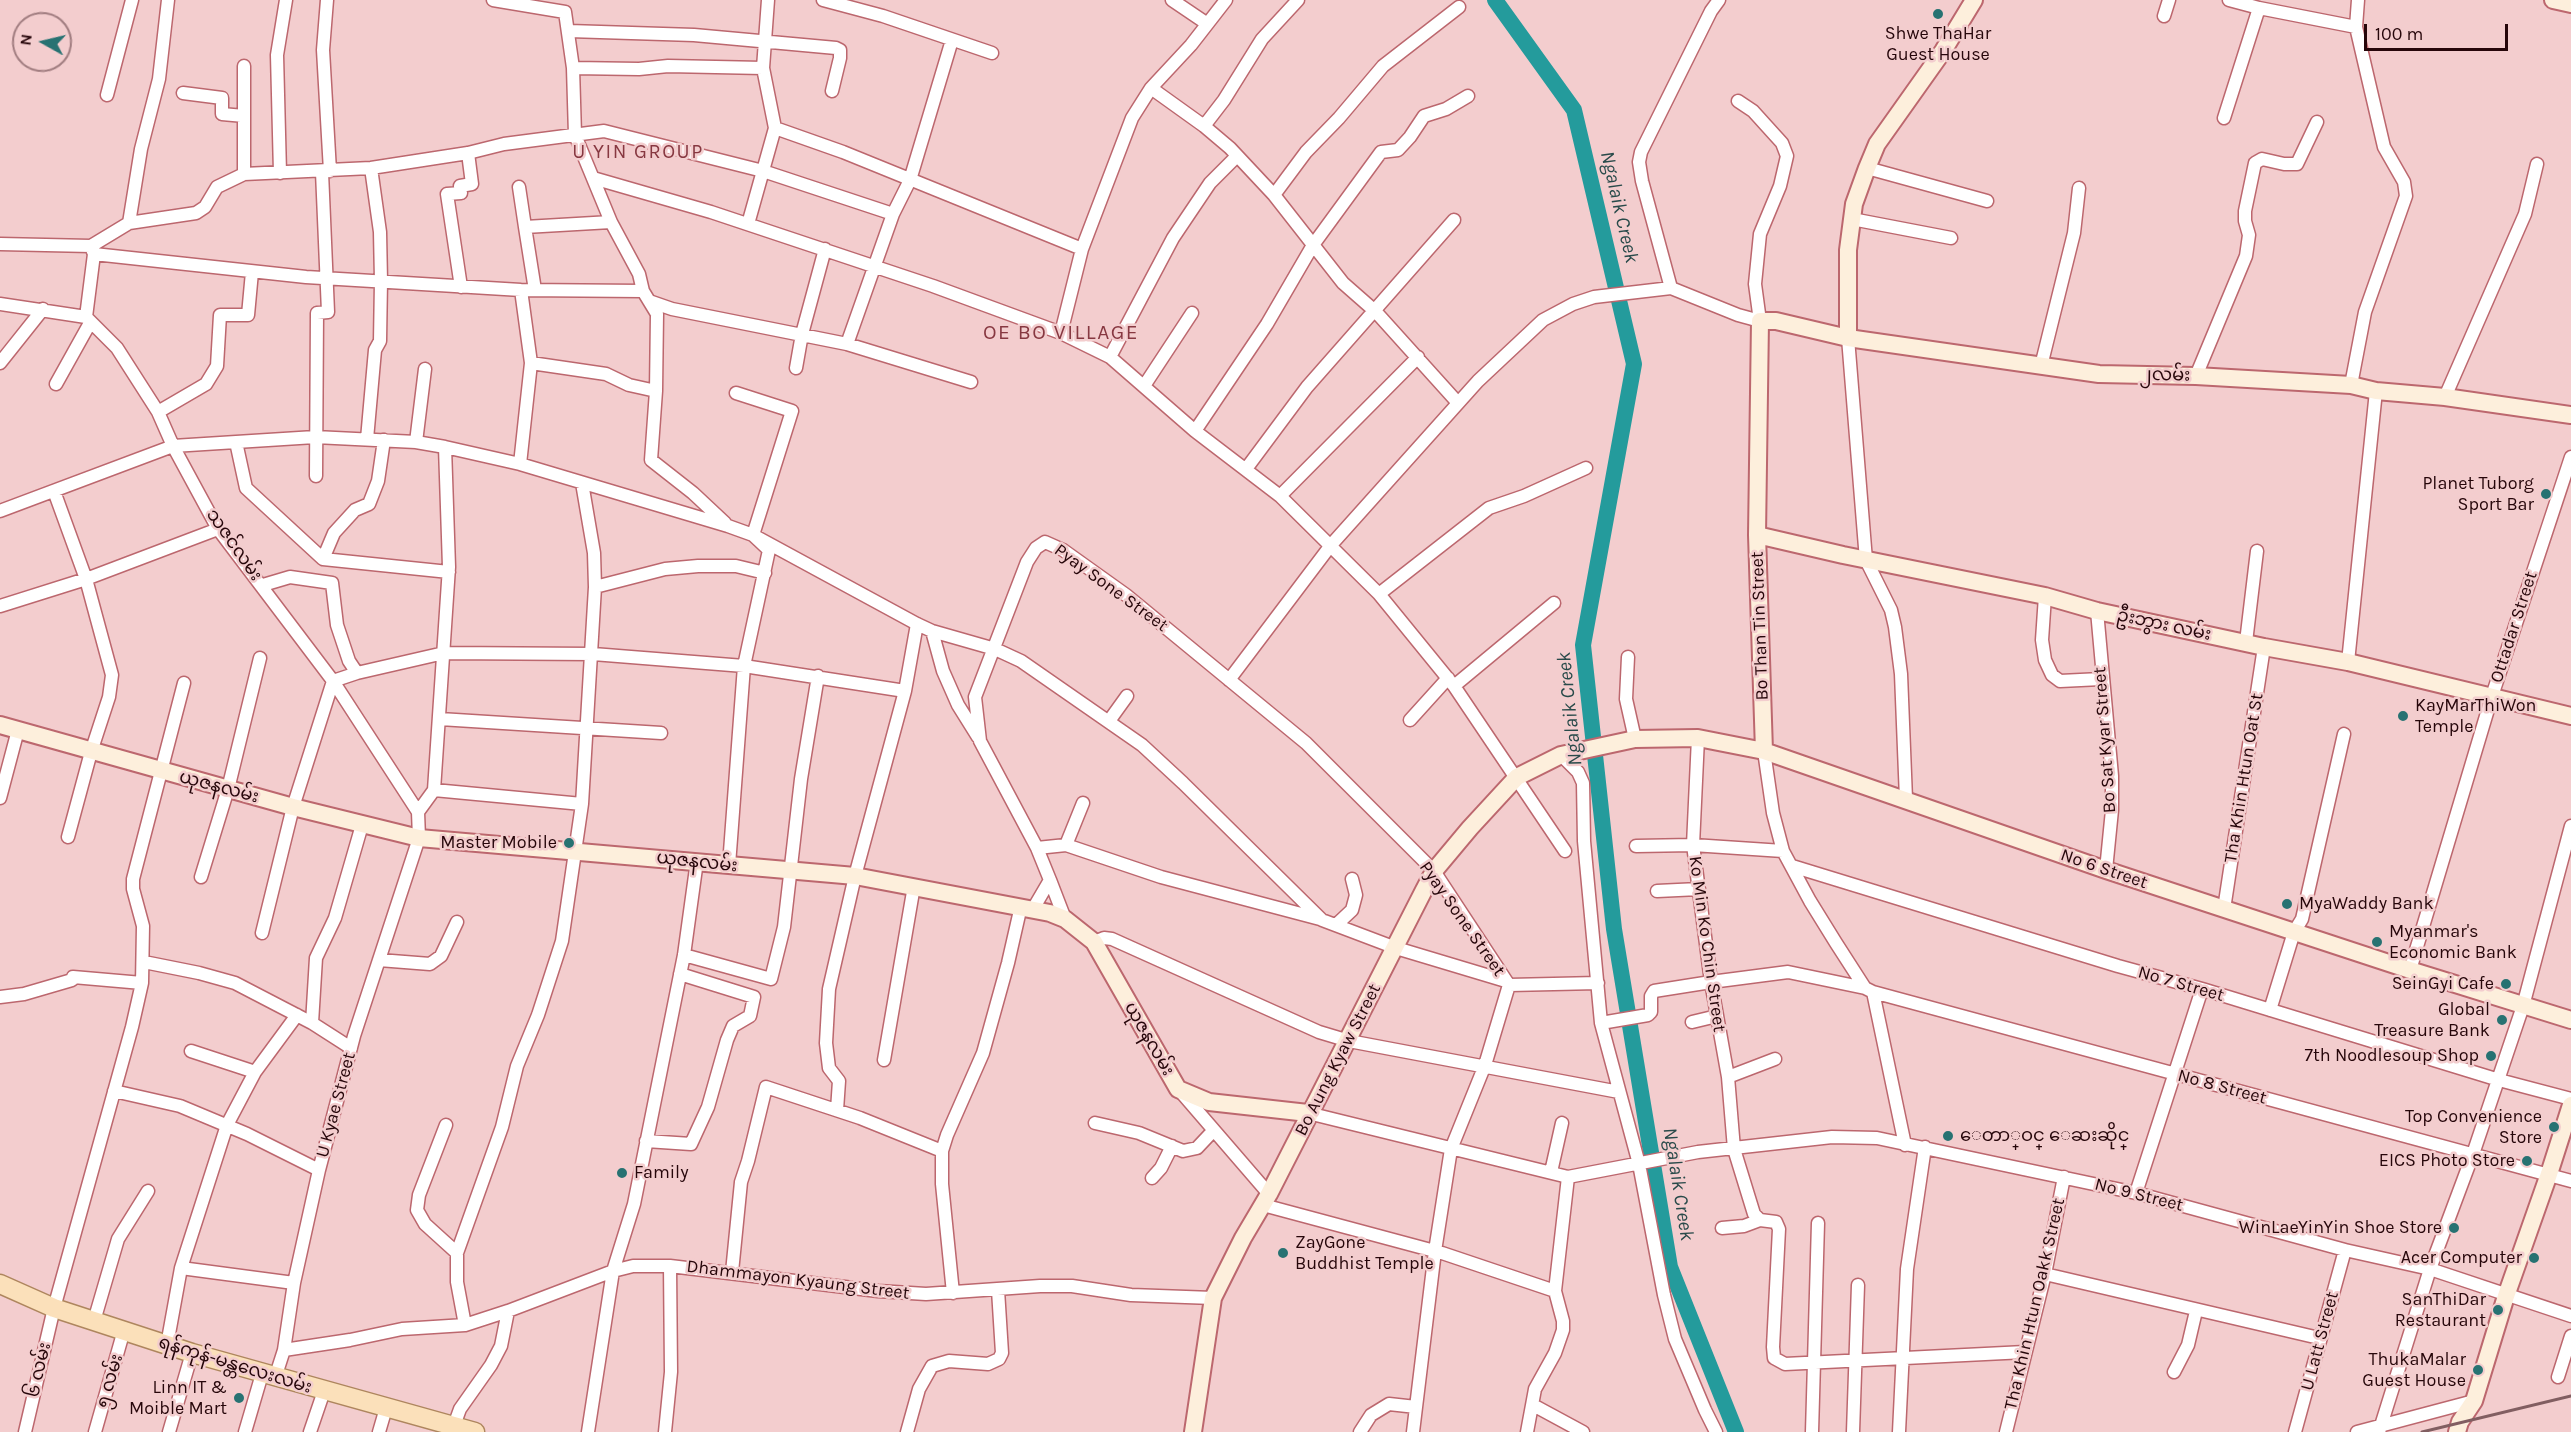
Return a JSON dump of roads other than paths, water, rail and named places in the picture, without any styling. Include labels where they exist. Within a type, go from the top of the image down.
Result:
[{"type":"main road","name":"ရန်ကုန်-မန္တလေးလမ်း","points":[[0,1284],[54,1308],[192,1353],[452,1429],[475,1432]]},
{"type":"street","points":[[107,95],[132,0]]},
{"type":"street","points":[[129,223],[141,149],[159,79],[168,0]]},
{"type":"street","points":[[280,173],[277,55],[286,0]]},
{"type":"street","points":[[316,476],[317,313],[328,312],[324,50],[327,0]]},
{"type":"street","points":[[493,0],[565,6],[573,68],[575,135],[611,222],[657,314],[656,391],[651,460],[693,493],[728,526]]},
{"type":"street","points":[[748,224],[775,128],[763,68],[768,0]]},
{"type":"street","points":[[823,0],[848,3],[992,53]]},
{"type":"street","points":[[1172,0],[1206,23]]},
{"type":"street","points":[[1062,333],[1082,249],[1132,118],[1151,88],[1191,45],[1226,0]]},
{"type":"street","points":[[1204,126],[1224,100],[1262,39],[1298,0]]},
{"type":"street","points":[[1666,288],[1639,162],[1641,152],[1711,11],[1719,0]]},
{"type":"street","points":[[1906,799],[1901,674],[1895,627],[1892,610],[1866,560],[1848,338],[1848,250],[1854,204],[1877,144],[1943,51],[1974,0]]},
{"type":"street","points":[[2164,16],[2169,0]]},
{"type":"street","points":[[2229,0],[2356,27]]},
{"type":"street","points":[[2351,385],[2365,312],[2406,196],[2404,182],[2384,147],[2356,27],[2358,0]]},
{"type":"street","points":[[2553,0],[2571,4]]},
{"type":"street","points":[[1274,195],[1306,152],[1340,118],[1383,66],[1459,7]]},
{"type":"street","points":[[2224,118],[2259,8]]},
{"type":"street","points":[[568,31],[694,35],[765,43],[829,46],[840,50],[832,91]]},
{"type":"street","points":[[847,344],[893,214],[910,180],[952,40]]},
{"type":"street","points":[[244,66],[244,174]]},
{"type":"street","points":[[573,68],[639,69],[668,66],[763,68]]},
{"type":"street","points":[[1151,88],[1204,126],[1237,156],[1274,195],[1343,283],[1376,312],[1458,403]]},
{"type":"street","points":[[183,93],[222,98],[222,114],[243,116]]},
{"type":"street","points":[[1196,430],[1267,324],[1313,245],[1381,152],[1398,150],[1424,116],[1446,109],[1468,96]]},
{"type":"street","name":"Bo Than Tin Street","points":[[1738,101],[1753,111],[1782,143],[1787,156],[1780,186],[1760,234],[1755,284],[1760,321],[1757,536],[1764,751],[1773,813],[1783,851],[1810,901],[1869,990],[1905,1145]]},
{"type":"street","points":[[2196,376],[2246,256],[2249,235],[2245,211],[2255,163],[2262,159],[2284,164],[2297,164],[2318,122]]},
{"type":"street","points":[[775,128],[843,152],[1082,249]]},
{"type":"street","points":[[57,384],[88,320],[93,250],[129,223],[196,213],[205,207],[217,187],[244,174],[371,168],[468,153],[504,144],[603,131],[763,171],[893,214]]},
{"type":"street","points":[[461,287],[447,194],[461,193],[460,186],[472,184],[468,153]]},
{"type":"street","points":[[1110,357],[1173,238],[1210,183],[1237,156]]},
{"type":"street","points":[[2445,396],[2525,214],[2537,164]]},
{"type":"street","points":[[367,439],[375,350],[380,341],[381,281],[380,232],[371,168]]},
{"type":"street","points":[[1867,168],[1987,201]]},
{"type":"street","points":[[593,178],[825,249],[1062,333],[1110,357],[1196,430],[1280,496],[1379,594],[1451,682],[1565,851]]},
{"type":"street","points":[[519,187],[535,290]]},
{"type":"street","points":[[2041,366],[2074,233],[2079,188]]},
{"type":"street","points":[[1852,219],[1951,238]]},
{"type":"street","points":[[1246,469],[1307,387],[1376,312],[1454,220]]},
{"type":"street","points":[[525,226],[611,222]]},
{"type":"street","points":[[0,244],[93,250],[252,272],[461,287],[646,296],[672,309],[847,344],[971,382]]},
{"type":"street","points":[[796,368],[802,334],[825,249]]},
{"type":"street","points":[[158,412],[206,384],[217,366],[220,315],[248,315],[252,272]]},
{"type":"street","points":[[1229,680],[1331,545],[1478,381],[1544,320],[1573,304],[1594,297],[1666,288],[1760,321]]},
{"type":"street","points":[[520,464],[531,363],[521,290]]},
{"type":"street","points":[[0,304],[43,309],[88,320]]},
{"type":"street","points":[[0,363],[43,309]]},
{"type":"street","points":[[1144,386],[1192,313]]},
{"type":"street","name":"သဇင်လမ်း","points":[[88,320],[117,348],[158,412],[173,446],[218,529],[263,585],[333,681],[418,812]]},
{"type":"street","name":"၂လမ်း","points":[[1760,321],[1776,321],[1848,338],[2099,374],[2196,376],[2351,385],[2376,391],[2445,396],[2571,415]]},
{"type":"street","points":[[1280,496],[1418,357]]},
{"type":"street","points":[[531,363],[606,374],[629,385],[656,391]]},
{"type":"street","points":[[416,442],[425,369]]},
{"type":"street","points":[[2348,662],[2376,391]]},
{"type":"street","points":[[736,393],[792,411],[753,535]]},
{"type":"street","points":[[0,511],[173,446],[315,437],[416,442],[445,447],[520,464],[728,526],[753,535],[932,631],[995,649],[1021,661],[1142,745],[1322,920]]},
{"type":"street","points":[[323,559],[334,533],[356,510],[369,504],[378,481],[384,440]]},
{"type":"street","points":[[236,442],[246,488],[323,559],[449,572]]},
{"type":"street","points":[[419,838],[418,812],[434,790],[440,719],[449,572],[445,447]]},
{"type":"street","name":"Ottadar Street","points":[[2410,970],[2492,696],[2571,457]]},
{"type":"street","points":[[1379,594],[1489,507],[1524,496],[1586,468]]},
{"type":"street","points":[[465,1325],[457,1282],[457,1252],[502,1127],[517,1066],[538,1016],[562,941],[582,804],[593,654],[595,586],[594,553],[582,483]]},
{"type":"street","points":[[54,491],[86,579],[112,675],[109,697],[91,752],[68,837]]},
{"type":"street","points":[[0,606],[86,579],[218,529]]},
{"type":"street","points":[[729,865],[744,666],[769,550],[753,535]]},
{"type":"street","name":"ဦးဘွား လမ်း","points":[[1757,536],[2044,596],[2097,611],[2348,662],[2571,716]]},
{"type":"street","name":"Pyay Sone Street","points":[[995,649],[1027,562],[1036,548],[1045,542],[1063,550],[1126,595],[1306,743],[1434,872],[1508,983],[1485,1065],[1451,1149],[1435,1251],[1413,1432]]},
{"type":"street","points":[[2246,642],[2257,551]]},
{"type":"street","points":[[595,586],[665,569],[698,566],[736,566],[765,573]]},
{"type":"street","points":[[263,585],[290,577],[332,583],[337,625],[350,661],[357,673]]},
{"type":"street","points":[[2044,596],[2042,640],[2045,660],[2052,675],[2060,681],[2101,679]]},
{"type":"street","points":[[1410,720],[1451,682],[1554,603]]},
{"type":"street","name":"Bo Sat Kyar Street","points":[[2097,611],[2101,679],[2112,776],[2112,810],[2106,870]]},
{"type":"street","points":[[837,1110],[839,1081],[829,1068],[826,1043],[829,989],[855,876],[905,691],[917,624]]},
{"type":"street","points":[[932,631],[943,671],[958,705],[980,741],[1037,848],[1065,919]]},
{"type":"street","name":"Tha Khin Htun Oat St","points":[[2224,909],[2264,646]]},
{"type":"street","points":[[980,741],[975,697],[995,649]]},
{"type":"street","points":[[262,933],[293,807],[333,681],[357,673],[444,653],[593,654],[744,666],[905,691]]},
{"type":"street","points":[[1628,657],[1626,699],[1635,739]]},
{"type":"street","points":[[201,877],[228,789],[260,658]]},
{"type":"street","points":[[684,955],[771,978],[784,927],[801,779],[818,676]]},
{"type":"street","name":"၆ လမ်း","points":[[25,1432],[54,1308],[142,983],[143,926],[133,889],[133,879],[184,683]]},
{"type":"street","points":[[1109,721],[1127,696]]},
{"type":"street","points":[[440,719],[661,733]]},
{"type":"street","name":"ယုဇနလမ်း","points":[[0,725],[293,807],[419,838],[855,876],[1027,907],[1065,919],[1094,942],[1178,1089],[1209,1102],[1308,1113]]},
{"type":"street","points":[[0,798],[18,730]]},
{"type":"street","points":[[2270,1010],[2294,932],[2302,919],[2343,734]]},
{"type":"street","name":"No 6 Street","points":[[1578,750],[1635,739],[1698,738],[1764,751],[2106,870],[2410,970],[2571,1020]]},
{"type":"street","name":"Ko Min Ko Chin Street","points":[[1698,738],[1693,845],[1711,982],[1728,1077],[1734,1149],[1754,1214],[1760,1220]]},
{"type":"street","name":"Bo Aung Kyaw Street","points":[[1193,1432],[1213,1298],[1266,1200],[1308,1113],[1348,1041],[1434,872],[1470,828],[1517,777],[1561,755],[1578,750]]},
{"type":"street","points":[[1561,755],[1578,772],[1583,783],[1584,841],[1603,1022],[1618,1092],[1644,1163],[1664,1294],[1675,1339],[1716,1432]]},
{"type":"street","points":[[434,790],[582,804]]},
{"type":"street","points":[[1066,844],[1083,803]]},
{"type":"street","points":[[312,1023],[316,957],[335,918],[362,825]]},
{"type":"street","points":[[2381,1428],[2430,1269],[2473,1154],[2523,1006],[2571,826]]},
{"type":"street","name":"U Kyae Street","points":[[245,1432],[268,1376],[284,1350],[294,1283],[319,1170],[351,1048],[419,838]]},
{"type":"street","points":[[1037,848],[1066,844],[1161,877],[1322,920],[1396,948],[1508,983],[1598,983]]},
{"type":"street","points":[[1636,846],[1693,845],[1783,851]]},
{"type":"street","points":[[588,1432],[613,1270],[634,1204],[684,955],[696,861]]},
{"type":"street","name":"No 7 Street","points":[[1792,866],[2499,1080],[2571,1099]]},
{"type":"street","points":[[1336,925],[1352,910],[1356,895],[1352,879]]},
{"type":"street","points":[[953,1293],[942,1184],[942,1151],[983,1053],[1008,963],[1027,907],[1050,880]]},
{"type":"street","points":[[884,1060],[914,886]]},
{"type":"street","points":[[1657,891],[1699,889]]},
{"type":"street","points":[[379,960],[430,964],[441,956],[457,922]]},
{"type":"street","points":[[1094,942],[1104,938],[1112,939],[1319,1032],[1348,1041],[1485,1065],[1618,1092]]},
{"type":"street","points":[[144,962],[235,983],[312,1023],[351,1048]]},
{"type":"street","name":"No 8 Street","points":[[1603,1022],[1648,1015],[1651,1012],[1651,996],[1654,991],[1788,972],[1869,990],[2571,1181]]},
{"type":"street","points":[[646,1141],[691,1144],[708,1107],[727,1040],[734,1026],[750,1016],[754,997],[680,974]]},
{"type":"street","points":[[0,997],[24,994],[72,980],[73,977],[142,983]]},
{"type":"street","points":[[2136,1193],[2202,989]]},
{"type":"street","points":[[167,1345],[181,1268],[227,1125],[255,1072],[297,1015]]},
{"type":"street","points":[[1692,1022],[1717,1016]]},
{"type":"street","points":[[191,1052],[255,1072]]},
{"type":"street","points":[[1728,1077],[1775,1059]]},
{"type":"street","points":[[732,1272],[741,1182],[766,1087],[837,1110],[942,1151]]},
{"type":"street","points":[[1178,1089],[1266,1200],[1435,1251],[1555,1291]]},
{"type":"street","points":[[114,1091],[180,1106],[227,1125],[319,1170]]},
{"type":"street","points":[[2457,1432],[2460,1422],[2474,1401],[2506,1296],[2571,1104]]},
{"type":"street","points":[[1308,1113],[1568,1177],[1555,1291],[1563,1321],[1563,1330],[1555,1353],[1535,1389],[1527,1432]]},
{"type":"street","points":[[1095,1123],[1139,1133],[1183,1151],[1192,1151],[1197,1148],[1213,1131]]},
{"type":"street","points":[[1551,1172],[1562,1123]]},
{"type":"street","points":[[446,1125],[419,1195],[417,1210],[425,1224],[457,1252]]},
{"type":"street","name":"No 9 Street","points":[[1568,1177],[1698,1152],[1854,1136],[1877,1138],[2136,1193],[2345,1250],[2430,1269],[2571,1316]]},
{"type":"street","points":[[1152,1178],[1161,1168],[1172,1146]]},
{"type":"street","points":[[1899,1432],[1907,1269],[1926,1148]]},
{"type":"street","name":"Tha Khin Htun Oakk Street","points":[[2006,1432],[2044,1275],[2064,1177]]},
{"type":"street","points":[[94,1321],[118,1239],[148,1191]]},
{"type":"street","points":[[1722,1228],[1760,1220],[1776,1222],[1779,1229],[1773,1347],[1774,1358],[1785,1364],[2025,1352]]},
{"type":"street","points":[[1812,1432],[1818,1223]]},
{"type":"street","name":"U Latt Street","points":[[2295,1432],[2345,1250]]},
{"type":"street","name":"Dhammayon Kyaung Street","points":[[284,1350],[402,1329],[465,1325],[508,1311],[613,1270],[633,1266],[670,1266],[732,1272],[878,1291],[953,1293],[1072,1286],[1131,1295],[1213,1298]]},
{"type":"street","name":"Dhammayon Kyaung Street","points":[[664,1432],[671,1372],[670,1266]]},
{"type":"street","points":[[181,1268],[294,1283]]},
{"type":"street","points":[[2044,1275],[2319,1338]]},
{"type":"street","points":[[1853,1432],[1858,1285]]},
{"type":"street","points":[[907,1432],[919,1389],[932,1366],[949,1361],[988,1364],[999,1359],[1002,1353],[998,1290]]},
{"type":"street","points":[[452,1429],[460,1409],[491,1365],[501,1346],[508,1311]]},
{"type":"street","points":[[2174,1372],[2188,1345],[2196,1311]]},
{"type":"street","name":"၅ လမ်း","points":[[95,1432],[124,1330]]},
{"type":"street","points":[[2558,1377],[2571,1336]]},
{"type":"street","points":[[170,1432],[192,1353]]},
{"type":"street","points":[[310,1432],[324,1391]]},
{"type":"street","points":[[2357,1432],[2381,1428],[2474,1401]]},
{"type":"street","points":[[1360,1432],[1371,1415],[1389,1404],[1416,1407]]},
{"type":"street","points":[[1533,1405],[1583,1432]]},
{"type":"street","points":[[379,1432],[386,1408]]},
{"type":"waterway","name":"Ngalaik Creek","points":[[1495,0],[1574,110],[1634,364],[1583,645],[1614,929],[1670,1267],[1736,1432]]},
{"type":"railway","points":[[2422,1432],[2571,1396]]},
{"type":"place","name":"Shwe ThaHar Guest House","points":[[1938,14]]},
{"type":"place","name":"Planet Tuborg Sport Bar","points":[[2546,494]]},
{"type":"place","name":"KayMarThiWon Temple","points":[[2403,716]]},
{"type":"place","name":"Master Mobile","points":[[569,843]]},
{"type":"place","name":"MyaWaddy Bank","points":[[2287,904]]},
{"type":"place","name":"Myanmar's Economic Bank","points":[[2377,942]]},
{"type":"place","name":"SeinGyi Cafe","points":[[2506,984]]},
{"type":"place","name":"Global Treasure Bank","points":[[2502,1020]]},
{"type":"place","name":"7th Noodlesoup Shop","points":[[2491,1056]]},
{"type":"place","name":"Top Convenience Store","points":[[2554,1127]]},
{"type":"place","name":"ေတာ္ဝင္ ေဆးဆိုင္","points":[[1948,1136]]},
{"type":"place","name":"EICS Photo Store","points":[[2527,1161]]},
{"type":"place","name":"Family","points":[[622,1173]]},
{"type":"place","name":"WinLaeYinYin Shoe Store","points":[[2454,1228]]},
{"type":"place","name":"ZayGone Buddhist Temple","points":[[1283,1253]]},
{"type":"place","name":"Acer Computer","points":[[2534,1258]]},
{"type":"place","name":"SanThiDar Restaurant","points":[[2498,1310]]},
{"type":"place","name":"ThukaMalar Guest House","points":[[2478,1370]]},
{"type":"place","name":"Linn IT & Moible Mart","points":[[239,1398]]},
{"type":"district","name":"U YIN GROUP","points":[[638,152]]},
{"type":"district","name":"OE BO VILLAGE","points":[[1061,333]]}]
